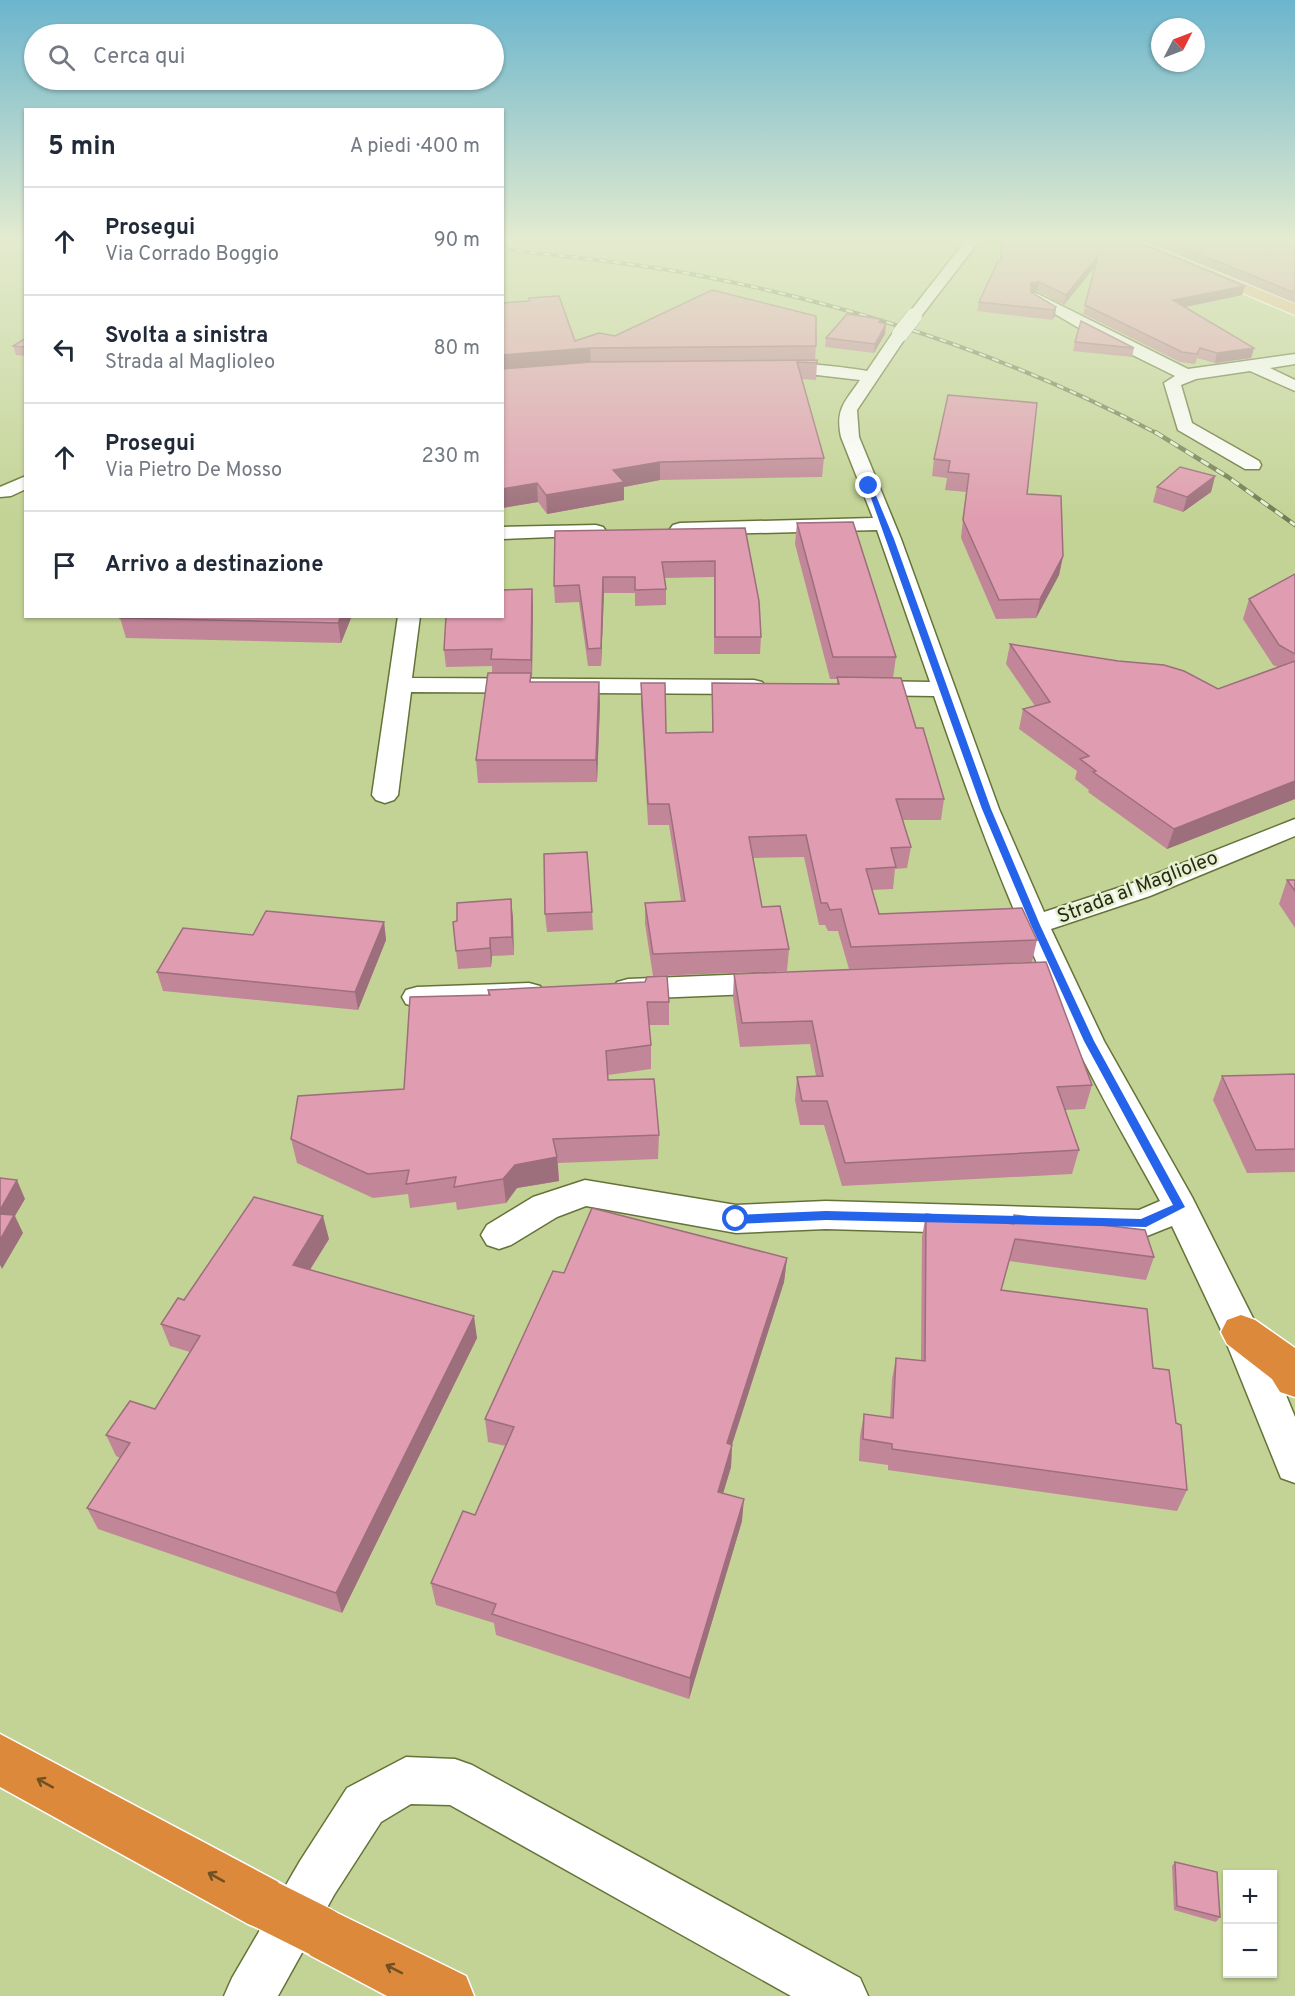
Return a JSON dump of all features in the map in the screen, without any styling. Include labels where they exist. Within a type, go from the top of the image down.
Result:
[{"type":"highway","points":[[1241,1332],[1287,1366],[1295,1379]]},
{"type":"highway","points":[[0,1759],[267,1905],[446,1996]]},
{"type":"street","points":[[901,333],[848,410],[847,423],[986,809],[1035,925]]},
{"type":"street","points":[[1100,333],[1192,375]]},
{"type":"street","points":[[1252,465],[1184,426],[1172,383],[1192,375],[1295,359]]},
{"type":"street","points":[[1252,366],[1295,386]]},
{"type":"street","points":[[758,371],[817,370],[871,376]]},
{"type":"street","points":[[4,492],[24,483]]},
{"type":"street","points":[[657,530],[884,524]]},
{"type":"street","points":[[504,533],[610,531]]},
{"type":"street","points":[[385,795],[409,618]]},
{"type":"street","points":[[400,685],[778,688]]},
{"type":"street","points":[[838,688],[944,689]]},
{"type":"street","name":"Strada al Maglioleo","points":[[1295,827],[1140,890],[1035,925],[1045,973],[1089,1041],[1180,1207],[1241,1332],[1295,1465]]},
{"type":"street","points":[[595,990],[808,982]]},
{"type":"street","points":[[417,997],[560,992]]},
{"type":"street","points":[[499,1235],[545,1207],[585,1193],[736,1219],[826,1215],[1142,1224],[1180,1207]]},
{"type":"street","points":[[250,1996],[317,1878],[364,1805],[406,1780],[455,1782],[842,1996]]},
{"type":"building","points":[[504,333],[572,333],[575,341],[599,333],[615,336],[621,333],[816,333],[816,346],[590,348],[504,355]]},
{"type":"building","points":[[830,333],[881,333],[875,344],[826,338]]},
{"type":"building","points":[[1078,333],[1105,333],[1134,348],[1075,342]]},
{"type":"building","points":[[1143,333],[1229,333],[1254,348],[1217,353],[1200,348],[1197,354],[1182,352]]},
{"type":"building","points":[[24,339],[24,347],[13,346]]},
{"type":"building","points":[[817,360],[817,363],[797,362],[824,458],[660,462],[613,470],[624,482],[546,495],[537,483],[504,489],[504,369],[591,362]]},
{"type":"building","points":[[948,395],[1037,403],[1027,494],[1061,496],[1063,556],[1040,599],[999,600],[963,520],[969,474],[948,472],[950,461],[934,459]]},
{"type":"building","points":[[1180,467],[1215,476],[1187,497],[1157,487]]},
{"type":"building","points":[[853,522],[896,657],[833,657],[797,523]]},
{"type":"building","points":[[745,528],[759,601],[761,637],[715,637],[715,561],[662,562],[666,589],[635,590],[635,577],[603,577],[601,648],[588,649],[579,585],[554,586],[555,531]]},
{"type":"building","points":[[1295,574],[1295,654],[1279,645],[1249,599]]},
{"type":"building","points":[[532,589],[531,660],[491,659],[492,649],[444,650],[446,618],[504,618],[504,590]]},
{"type":"building","points":[[120,618],[340,618],[338,623]]},
{"type":"building","points":[[1010,644],[1118,661],[1164,665],[1184,671],[1218,689],[1295,661],[1295,781],[1174,829],[1093,772],[1096,771],[1080,759],[1089,756],[1023,709],[1050,702]]},
{"type":"building","points":[[488,673],[531,673],[530,682],[599,682],[596,760],[476,760]]},
{"type":"building","points":[[837,677],[901,678],[916,728],[923,728],[944,799],[896,799],[911,847],[891,848],[896,867],[866,869],[879,914],[1022,908],[1037,940],[851,947],[841,909],[830,910],[827,903],[821,903],[806,835],[749,837],[762,907],[780,906],[789,949],[653,954],[645,903],[685,901],[669,804],[648,804],[641,683],[665,683],[666,733],[713,732],[712,683],[839,684]]},
{"type":"building","points":[[587,852],[592,912],[545,914],[544,854]]},
{"type":"building","points":[[1287,880],[1295,880],[1295,891]]},
{"type":"building","points":[[511,899],[512,937],[490,938],[490,948],[456,951],[453,922],[457,921],[457,903]]},
{"type":"building","points":[[266,911],[384,922],[355,992],[157,972],[183,928],[253,935]]},
{"type":"building","points":[[1046,962],[1092,1085],[1057,1087],[1079,1150],[845,1163],[827,1101],[802,1101],[797,1077],[823,1076],[812,1021],[742,1023],[734,974]]},
{"type":"building","points":[[667,976],[669,1002],[647,1002],[651,1045],[606,1051],[608,1080],[654,1079],[659,1135],[553,1139],[557,1157],[515,1165],[503,1179],[454,1187],[456,1177],[406,1184],[409,1170],[368,1174],[291,1139],[298,1096],[404,1089],[410,997],[490,995],[488,990],[645,982],[647,977]]},
{"type":"building","points":[[1295,1074],[1295,1149],[1256,1150],[1222,1076]]},
{"type":"building","points":[[0,1178],[17,1180],[0,1210]]},
{"type":"building","points":[[254,1197],[323,1216],[293,1265],[474,1316],[336,1593],[87,1508],[130,1443],[106,1435],[130,1401],[155,1409],[200,1336],[161,1324],[178,1298],[184,1300]]},
{"type":"building","points":[[592,1208],[787,1258],[727,1443],[732,1445],[718,1492],[744,1499],[690,1678],[492,1614],[496,1604],[431,1583],[463,1511],[475,1515],[514,1427],[485,1419],[553,1271],[564,1273]]},
{"type":"building","points":[[0,1214],[14,1215],[0,1240]]},
{"type":"building","points":[[926,1214],[1014,1224],[1014,1215],[1145,1230],[1154,1257],[1015,1239],[1001,1290],[1147,1309],[1153,1368],[1169,1370],[1176,1423],[1181,1425],[1187,1490],[892,1449],[892,1444],[863,1439],[864,1414],[893,1418],[896,1358],[925,1361]]},
{"type":"building","points":[[1175,1862],[1217,1872],[1220,1917],[1177,1906]]},
{"type":"railway","points":[[922,333],[1046,380],[1158,434]]},
{"type":"railway","points":[[1155,432],[1228,477],[1295,525]]},
{"type":"route","points":[[736,1219],[826,1215],[1142,1224],[1180,1207],[1089,1041],[1035,925],[986,809],[891,539],[869,486]]}]
